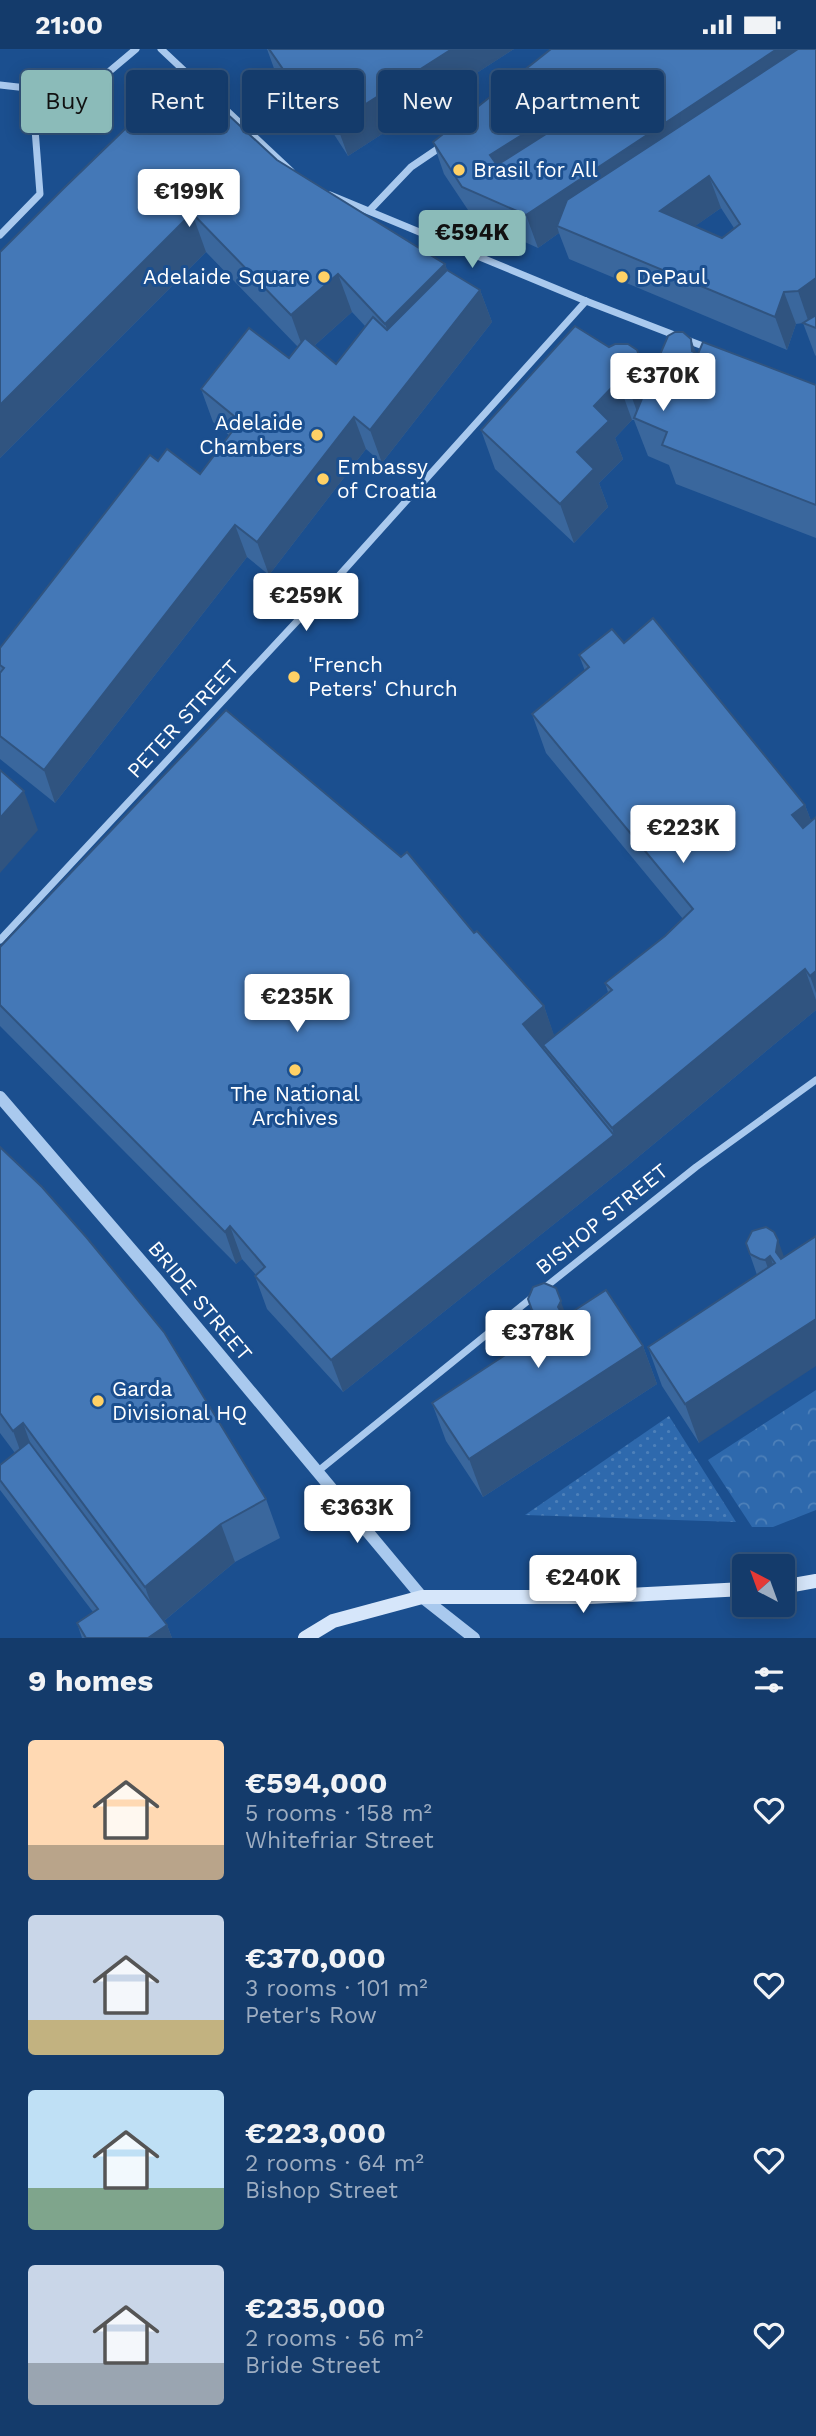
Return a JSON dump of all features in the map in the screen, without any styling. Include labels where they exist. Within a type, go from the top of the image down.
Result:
[{"type":"main road","points":[[795,1585],[816,1581]]},
{"type":"main road","points":[[305,1638],[333,1621],[422,1597],[590,1597],[732,1590]]},
{"type":"street","points":[[111,70],[136,49]]},
{"type":"street","points":[[161,49],[298,177]]},
{"type":"street","points":[[0,85],[21,88]]},
{"type":"street","points":[[0,235],[40,194],[35,133]]},
{"type":"street","points":[[370,210],[411,167],[454,138]]},
{"type":"street","points":[[320,191],[586,301],[719,352]]},
{"type":"street","name":"PETER STREET","points":[[0,940],[318,599],[586,301]]},
{"type":"street","name":"BISHOP STREET","points":[[317,1472],[696,1167],[816,1080]]},
{"type":"street","name":"BRIDE STREET","points":[[0,1097],[164,1287],[422,1597],[474,1638]]},
{"type":"green space","points":[[816,1390],[816,1510],[773,1527],[752,1527],[708,1460]]},
{"type":"green space","points":[[669,1416],[736,1522],[525,1515]]},
{"type":"building","points":[[269,49],[452,49],[419,70],[378,70],[378,96],[364,105],[364,70],[284,70]]},
{"type":"building","points":[[551,49],[777,49],[664,124],[664,70],[524,70]]},
{"type":"building","points":[[798,49],[816,49],[816,278],[798,291],[784,292],[775,317],[557,226],[567,200]],"holes":[[[709,176],[740,224],[722,238],[660,211]]]},
{"type":"building","points":[[491,96],[491,133],[525,133],[490,155],[497,165],[548,133],[650,133],[526,215],[462,187],[433,142],[444,133],[477,133],[477,107]]},
{"type":"building","name":"Adelaide Square","points":[[228,115],[242,128],[242,133],[248,133],[277,160],[445,264],[385,324],[338,274],[291,315],[192,213],[0,405],[0,252],[126,128],[126,133],[228,133]]},
{"type":"building","points":[[447,270],[480,290],[370,430],[354,417],[257,542],[235,525],[44,770],[0,736],[0,673],[4,668],[0,665],[0,648],[150,455],[158,461],[167,449],[200,474],[240,421],[201,389],[249,328],[289,358],[305,338],[336,364],[373,317],[387,330]]},
{"type":"building","points":[[816,315],[816,328],[803,323]]},
{"type":"building","points":[[575,326],[609,347],[628,344],[637,350],[640,358],[656,364],[668,336],[683,332],[691,339],[692,351],[698,354],[703,342],[816,385],[816,505],[662,445],[667,432],[634,418],[648,384],[638,372],[626,381],[618,381],[594,406],[609,421],[577,452],[594,469],[560,504],[481,430]]},
{"type":"building","points":[[653,618],[805,805],[792,815],[803,828],[816,817],[816,971],[810,976],[805,969],[612,1128],[543,1045],[612,990],[605,983],[665,936],[693,909],[532,714],[589,667],[579,655],[612,629],[624,643]]},
{"type":"building","name":"The National Archives","points":[[226,710],[401,857],[407,852],[474,933],[477,931],[544,1006],[523,1024],[614,1135],[331,1360],[255,1276],[265,1267],[230,1226],[225,1232],[0,1005],[0,947]]},
{"type":"building","points":[[0,770],[24,791],[0,818]]},
{"type":"building","name":"Garda Divisional HQ","points":[[0,1147],[42,1187],[164,1332],[266,1499],[221,1524],[145,1587],[23,1423],[13,1431],[0,1413]]},
{"type":"building","points":[[766,1227],[774,1232],[778,1240],[776,1252],[781,1259],[816,1236],[816,1319],[685,1404],[648,1347],[775,1263],[770,1256],[765,1260],[750,1254],[746,1243],[752,1231]]},
{"type":"building","points":[[544,1283],[556,1288],[561,1301],[558,1307],[564,1317],[606,1290],[643,1346],[469,1459],[432,1403],[557,1321],[552,1313],[542,1316],[532,1310],[528,1299],[533,1287]]},
{"type":"building","points":[[29,1442],[167,1625],[148,1638],[86,1638],[77,1623],[98,1609],[0,1480],[0,1465]]},
{"type":"place","name":"Brasil for All","points":[[459,170]]},
{"type":"place","name":"Adelaide Square","points":[[324,277]]},
{"type":"place","name":"DePaul","points":[[622,277]]},
{"type":"place","name":"Adelaide Chambers","points":[[317,435]]},
{"type":"place","name":"Embassy of Croatia","points":[[323,479]]},
{"type":"place","name":"'French Peters' Church","points":[[294,677]]},
{"type":"place","name":"The National Archives","points":[[295,1070]]},
{"type":"place","name":"Garda Divisional HQ","points":[[98,1401]]}]
